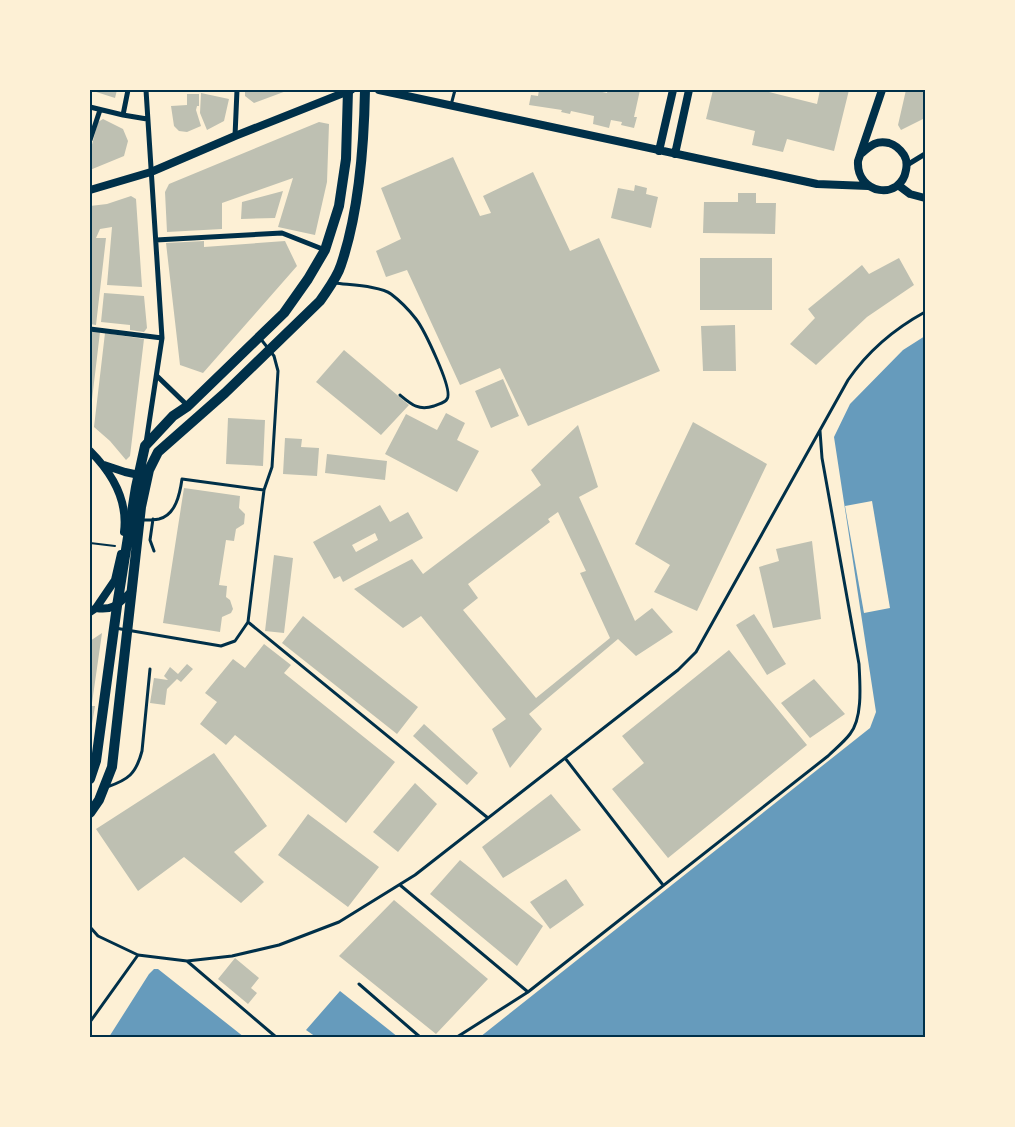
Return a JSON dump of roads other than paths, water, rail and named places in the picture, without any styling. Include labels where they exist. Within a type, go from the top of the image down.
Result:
[{"type":"main road","points":[[92,808],[104,788],[112,767],[140,520],[147,475],[146,446],[172,416],[188,406],[284,313],[308,279],[325,250],[339,206],[346,159],[350,90]]},
{"type":"main road","points":[[90,779],[96,761],[117,606],[139,475],[147,462],[225,393],[320,301],[332,283],[341,266],[354,219],[365,129],[365,90]]},
{"type":"street","points":[[123,115],[128,90]]},
{"type":"street","points":[[146,90],[162,338],[146,446]]},
{"type":"street","points":[[235,136],[237,90]]},
{"type":"street","points":[[90,190],[151,172],[350,90]]},
{"type":"street","points":[[378,90],[817,184],[868,186]]},
{"type":"street","points":[[659,151],[673,90]]},
{"type":"street","points":[[675,154],[689,90]]},
{"type":"street","points":[[862,153],[870,145],[878,142],[892,144],[900,149],[906,158],[905,176],[898,185],[884,191],[868,186],[860,177],[858,168],[862,153],[882,90]]},
{"type":"street","points":[[90,106],[123,115],[147,118]]},
{"type":"street","points":[[90,140],[100,110]]},
{"type":"street","points":[[907,165],[925,154]]},
{"type":"street","points":[[898,185],[910,194],[925,198]]},
{"type":"street","points":[[156,240],[282,233],[325,250]]},
{"type":"street","points":[[90,329],[162,338]]},
{"type":"street","points":[[157,376],[188,406]]},
{"type":"street","points":[[90,451],[104,465],[118,490],[126,519],[115,580],[93,610]]},
{"type":"street","points":[[104,465],[139,475]]},
{"type":"street","points":[[93,610],[106,610],[117,606],[132,591]]},
{"type":"lane","points":[[451,106],[455,90]]},
{"type":"lane","points":[[332,283],[362,286],[390,293],[416,319],[439,364],[449,391],[449,397],[447,400],[425,409],[416,407],[400,395]]},
{"type":"lane","points":[[90,927],[98,936],[138,955],[187,961],[232,956],[279,945],[339,922],[415,875],[678,670],[696,652],[848,380],[860,362],[907,322],[925,312]]},
{"type":"lane","points":[[114,627],[222,646],[235,641],[248,622],[264,490],[272,467],[278,371],[274,356],[260,337]]},
{"type":"lane","points":[[457,1037],[528,992],[828,756],[851,733],[859,711],[859,664],[822,458],[820,430]]},
{"type":"lane","points":[[140,520],[160,519],[169,514],[180,496],[182,479],[264,490]]},
{"type":"lane","points":[[153,519],[150,540],[154,551]]},
{"type":"lane","points":[[248,622],[488,818]]},
{"type":"lane","points":[[104,788],[124,781],[133,773],[140,760],[150,669]]},
{"type":"lane","points":[[565,758],[663,885]]},
{"type":"lane","points":[[400,885],[528,992]]},
{"type":"lane","points":[[90,1022],[138,955]]},
{"type":"lane","points":[[187,961],[276,1037]]},
{"type":"lane","points":[[359,984],[420,1037]]},
{"type":"water","points":[[925,336],[925,1037],[480,1037],[870,728],[876,712],[834,437],[850,404],[903,350]]},
{"type":"water","points":[[154,969],[158,969],[244,1037],[109,1037],[149,974]]},
{"type":"water","points":[[340,991],[398,1037],[316,1037],[306,1030]]}]
